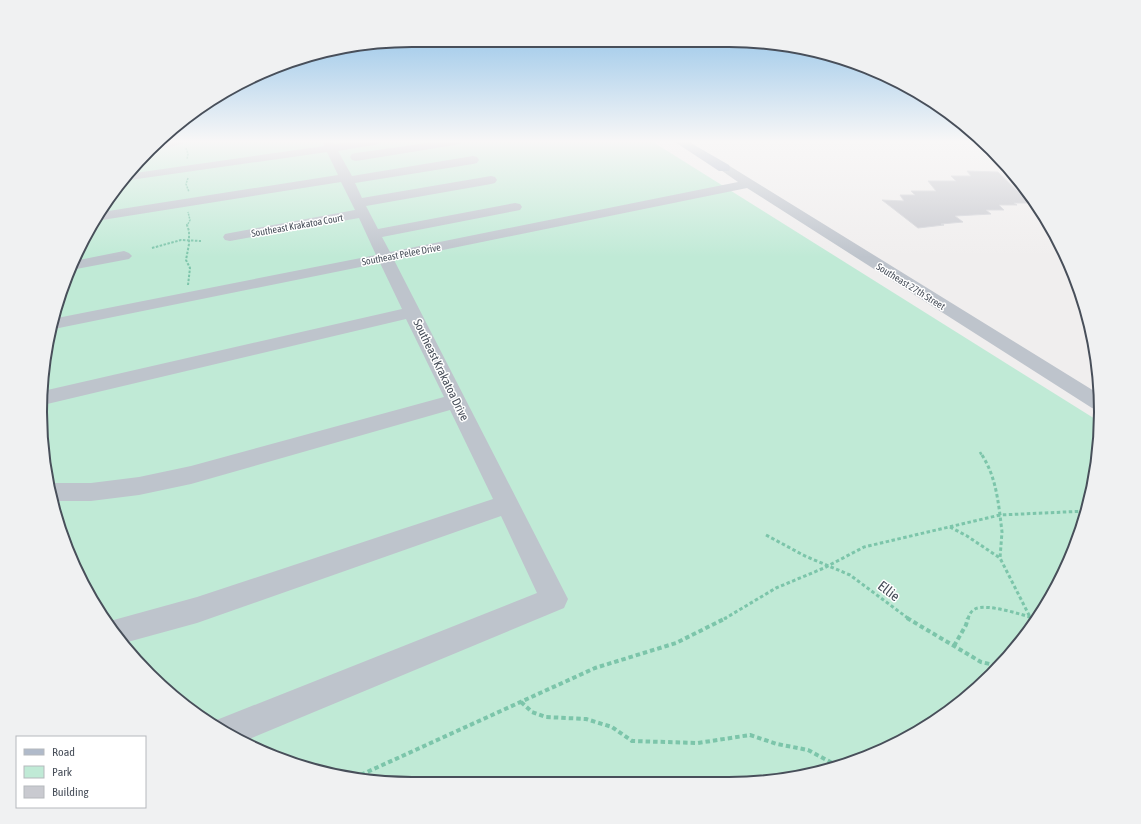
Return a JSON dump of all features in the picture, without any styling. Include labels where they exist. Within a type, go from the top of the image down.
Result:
[{"type":"street","points":[[104,216],[336,180]]},
{"type":"street","name":"Southeast Krakatoa Drive","points":[[233,730],[554,598],[347,180]]},
{"type":"street","points":[[491,180],[533,227]]},
{"type":"street","name":"Southeast 27th Street","points":[[743,180],[1093,400]]},
{"type":"street","name":"Southeast Pelee Drive","points":[[58,323],[748,184]]},
{"type":"street","name":"Southeast Krakatoa Court","points":[[230,237],[361,208],[498,188]]},
{"type":"street","points":[[373,234],[515,207]]},
{"type":"street","points":[[78,265],[124,256]]},
{"type":"street","points":[[48,397],[412,312]]},
{"type":"street","points":[[56,492],[91,492],[139,486],[191,475],[456,401]]},
{"type":"street","points":[[120,631],[197,610],[507,504]]},
{"type":"path","points":[[187,180],[186,184],[189,189],[188,213],[190,220],[187,225],[189,231],[186,260],[190,268],[188,297]]},
{"type":"path","points":[[152,248],[181,240],[201,241]]},
{"type":"path","points":[[980,452],[990,465],[996,482],[1002,532],[1000,558]]},
{"type":"path","points":[[363,774],[617,659],[645,654],[687,638],[743,608],[770,591],[829,565],[864,547],[949,527],[976,523],[1000,515],[1080,511]]},
{"type":"path","points":[[949,527],[967,536],[1000,558],[1029,616]]},
{"type":"path","name":"Ellie","points":[[766,535],[805,556],[850,575],[904,616],[981,662],[992,665]]},
{"type":"path","points":[[954,646],[966,625],[969,614],[974,609],[986,607],[1029,616]]},
{"type":"path","points":[[521,702],[532,712],[546,717],[586,719],[612,727],[632,741],[698,743],[750,735],[777,744],[808,750],[831,762]]},
{"type":"green space","points":[[130,180],[714,180],[1094,418],[1091,460],[1082,506],[1075,529],[1056,573],[1045,594],[1019,634],[987,670],[951,702],[912,728],[869,749],[823,765],[777,774],[729,777],[388,776],[364,774],[318,765],[272,749],[229,728],[190,702],[171,686],[154,670],[122,634],[96,594],[75,552],[66,529],[59,506],[50,460],[47,412],[50,364],[59,318],[66,295],[75,272],[96,229]]},
{"type":"building","points":[[1007,180],[1028,203],[1014,203],[1017,205],[999,205],[1004,210],[986,210],[991,214],[955,216],[963,222],[918,228],[882,200],[904,201],[900,195],[915,195],[911,191],[936,191],[928,181]]}]
